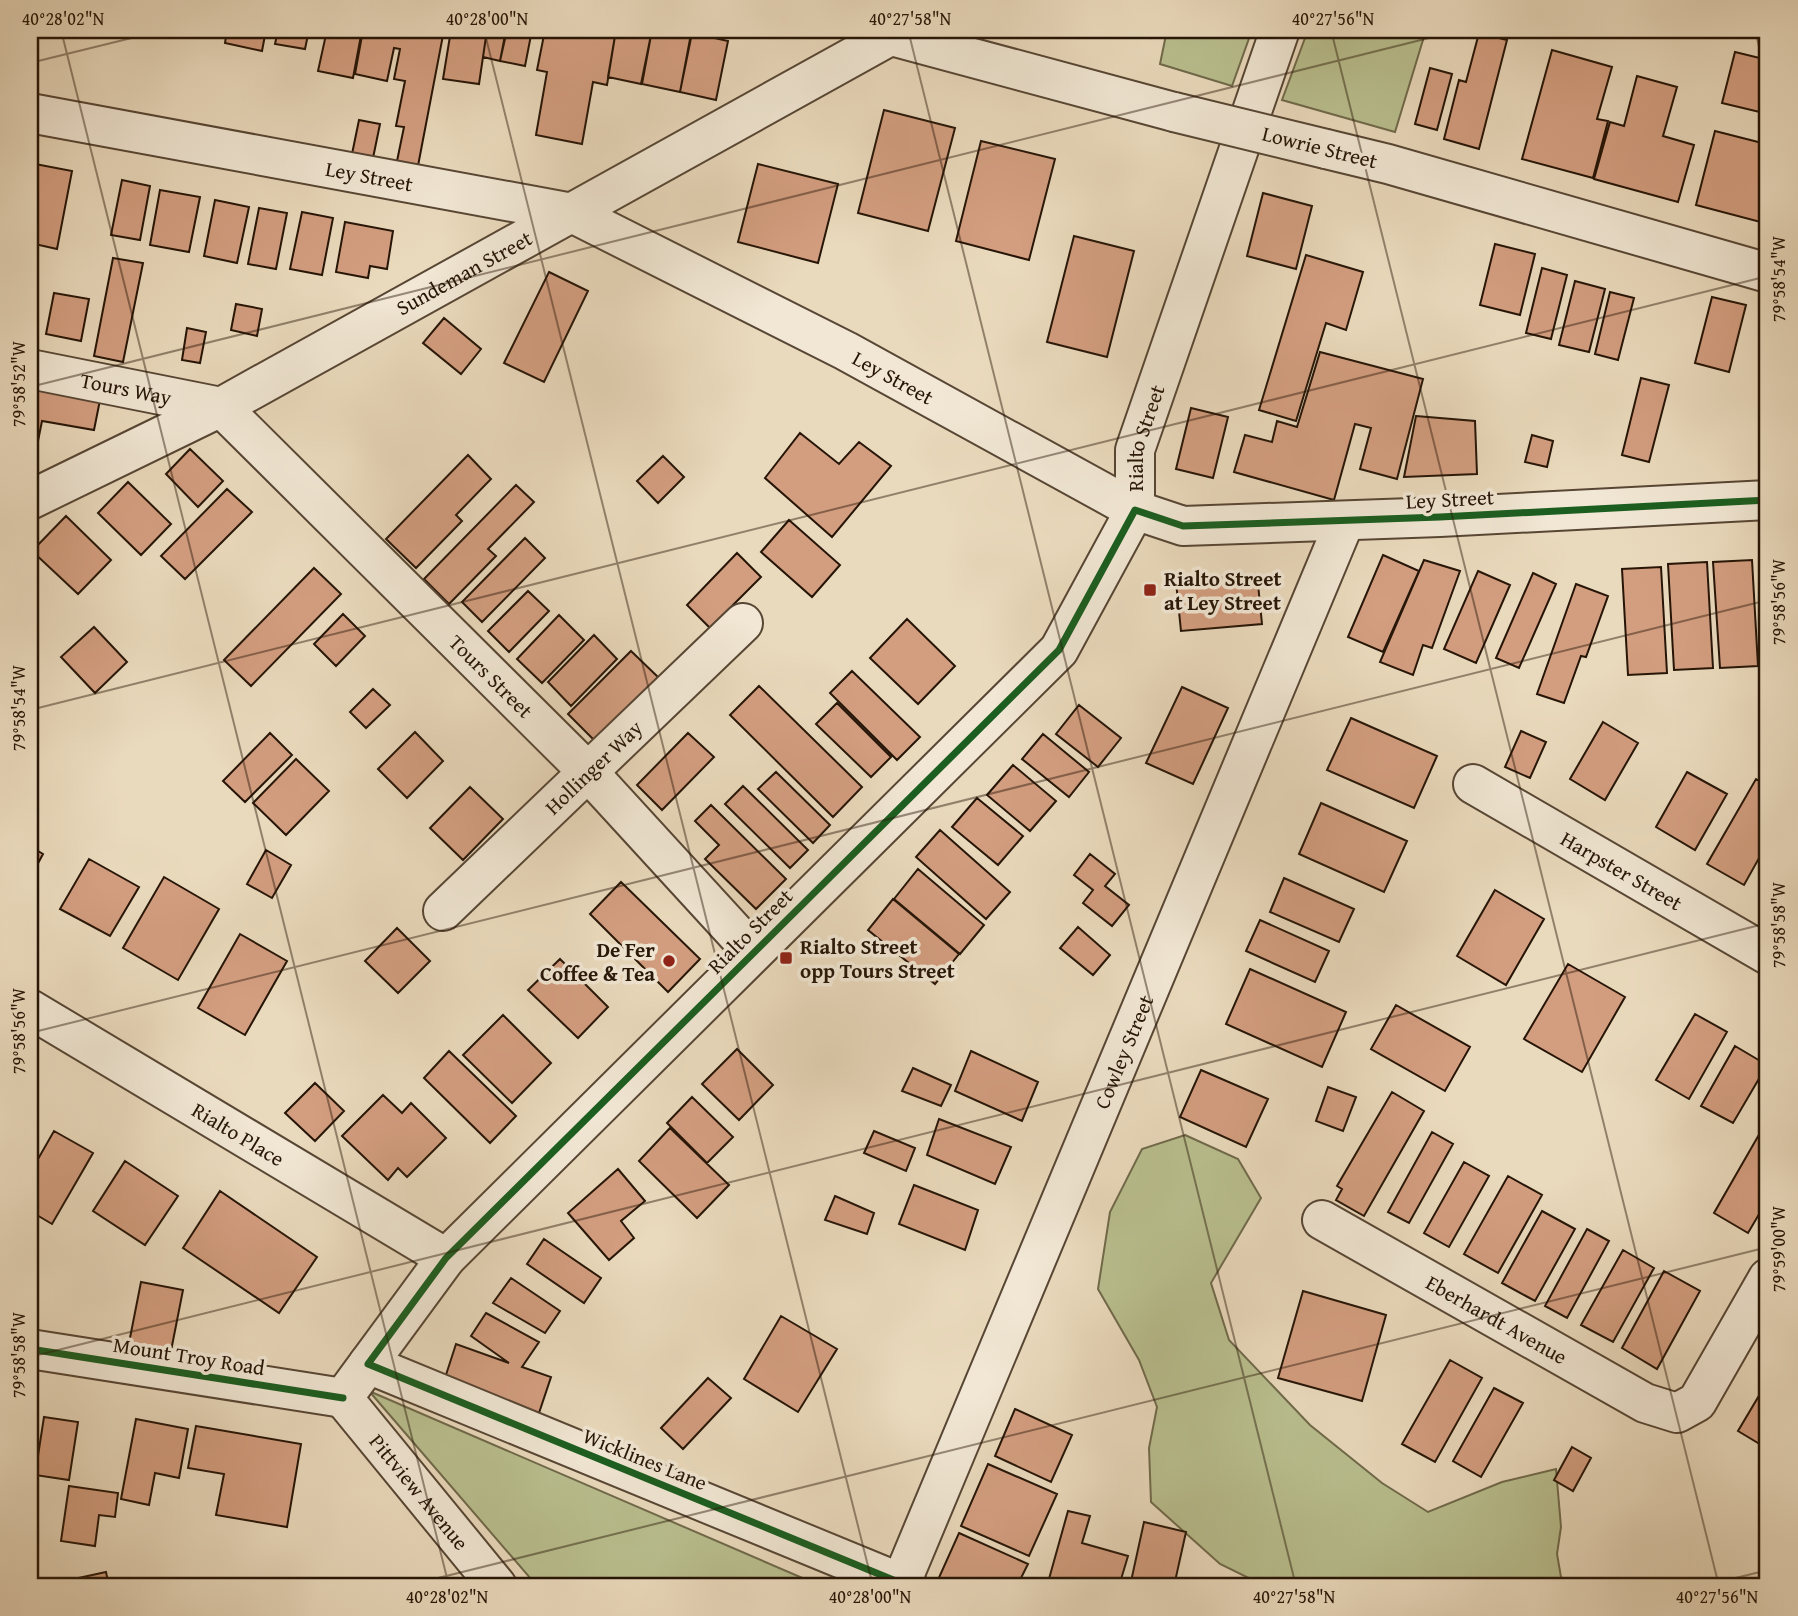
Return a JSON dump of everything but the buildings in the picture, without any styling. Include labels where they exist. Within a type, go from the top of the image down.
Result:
[{"type":"street","name":"Rialto Street","points":[[343,1398],[446,1258],[1059,650],[1135,510],[1135,450],[1280,30]]},
{"type":"street","name":"Lowrie Street","points":[[880,32],[951,41],[1174,112],[1388,164],[1768,273]]},
{"type":"street","name":"Sundeman Street","points":[[30,500],[221,407],[572,214],[880,32]]},
{"type":"street","name":"Ley Street","points":[[30,113],[572,214],[846,351],[1135,510],[1183,526],[1345,521],[1768,500]]},
{"type":"street","name":"Tours Way","points":[[30,369],[221,407]]},
{"type":"street","name":"Tours Street","points":[[221,407],[588,772],[753,952]]},
{"type":"street","name":"Cowley Street","points":[[905,1585],[1345,521]]},
{"type":"street","name":"Hollinger Way","points":[[443,911],[743,623]]},
{"type":"street","name":"Harpster Street","points":[[1473,784],[1768,955]]},
{"type":"street","name":"Rialto Place","points":[[30,1009],[446,1258]]},
{"type":"street","name":"Eberhardt Avenue","points":[[1322,1220],[1645,1403],[1676,1413],[1697,1402],[1768,1278]]},
{"type":"street","name":"Mount Troy Road","points":[[30,1349],[343,1398]]},
{"type":"street","name":"Wicklines Lane","points":[[368,1364],[905,1585]]},
{"type":"street","name":"Pittview Avenue","points":[[343,1398],[497,1586]]},
{"type":"green space","points":[[1167,30],[1252,30],[1232,86],[1160,64]]},
{"type":"green space","points":[[1308,30],[1426,30],[1395,132],[1282,100]]},
{"type":"green space","points":[[1185,1135],[1238,1159],[1261,1198],[1211,1283],[1229,1340],[1310,1425],[1382,1483],[1428,1512],[1502,1482],[1556,1469],[1561,1527],[1557,1554],[1561,1577],[1575,1586],[1265,1586],[1220,1564],[1151,1502],[1149,1448],[1157,1407],[1139,1360],[1098,1289],[1110,1212],[1142,1149]]},
{"type":"green space","points":[[369,1391],[821,1586],[537,1586]]},
{"type":"cycle path","points":[[908,1586],[368,1364],[446,1258],[1059,650],[1135,510],[1183,526],[1440,517],[1768,500]]},
{"type":"cycle path","points":[[30,1349],[343,1398]]},
{"type":"place","name":"Rialto Street at Ley Street","points":[[1150,590]]},
{"type":"place","name":"Rialto Street opp Tours Street","points":[[786,958]]},
{"type":"place","name":"De Fer Coffee & Tea","points":[[669,961]]}]
